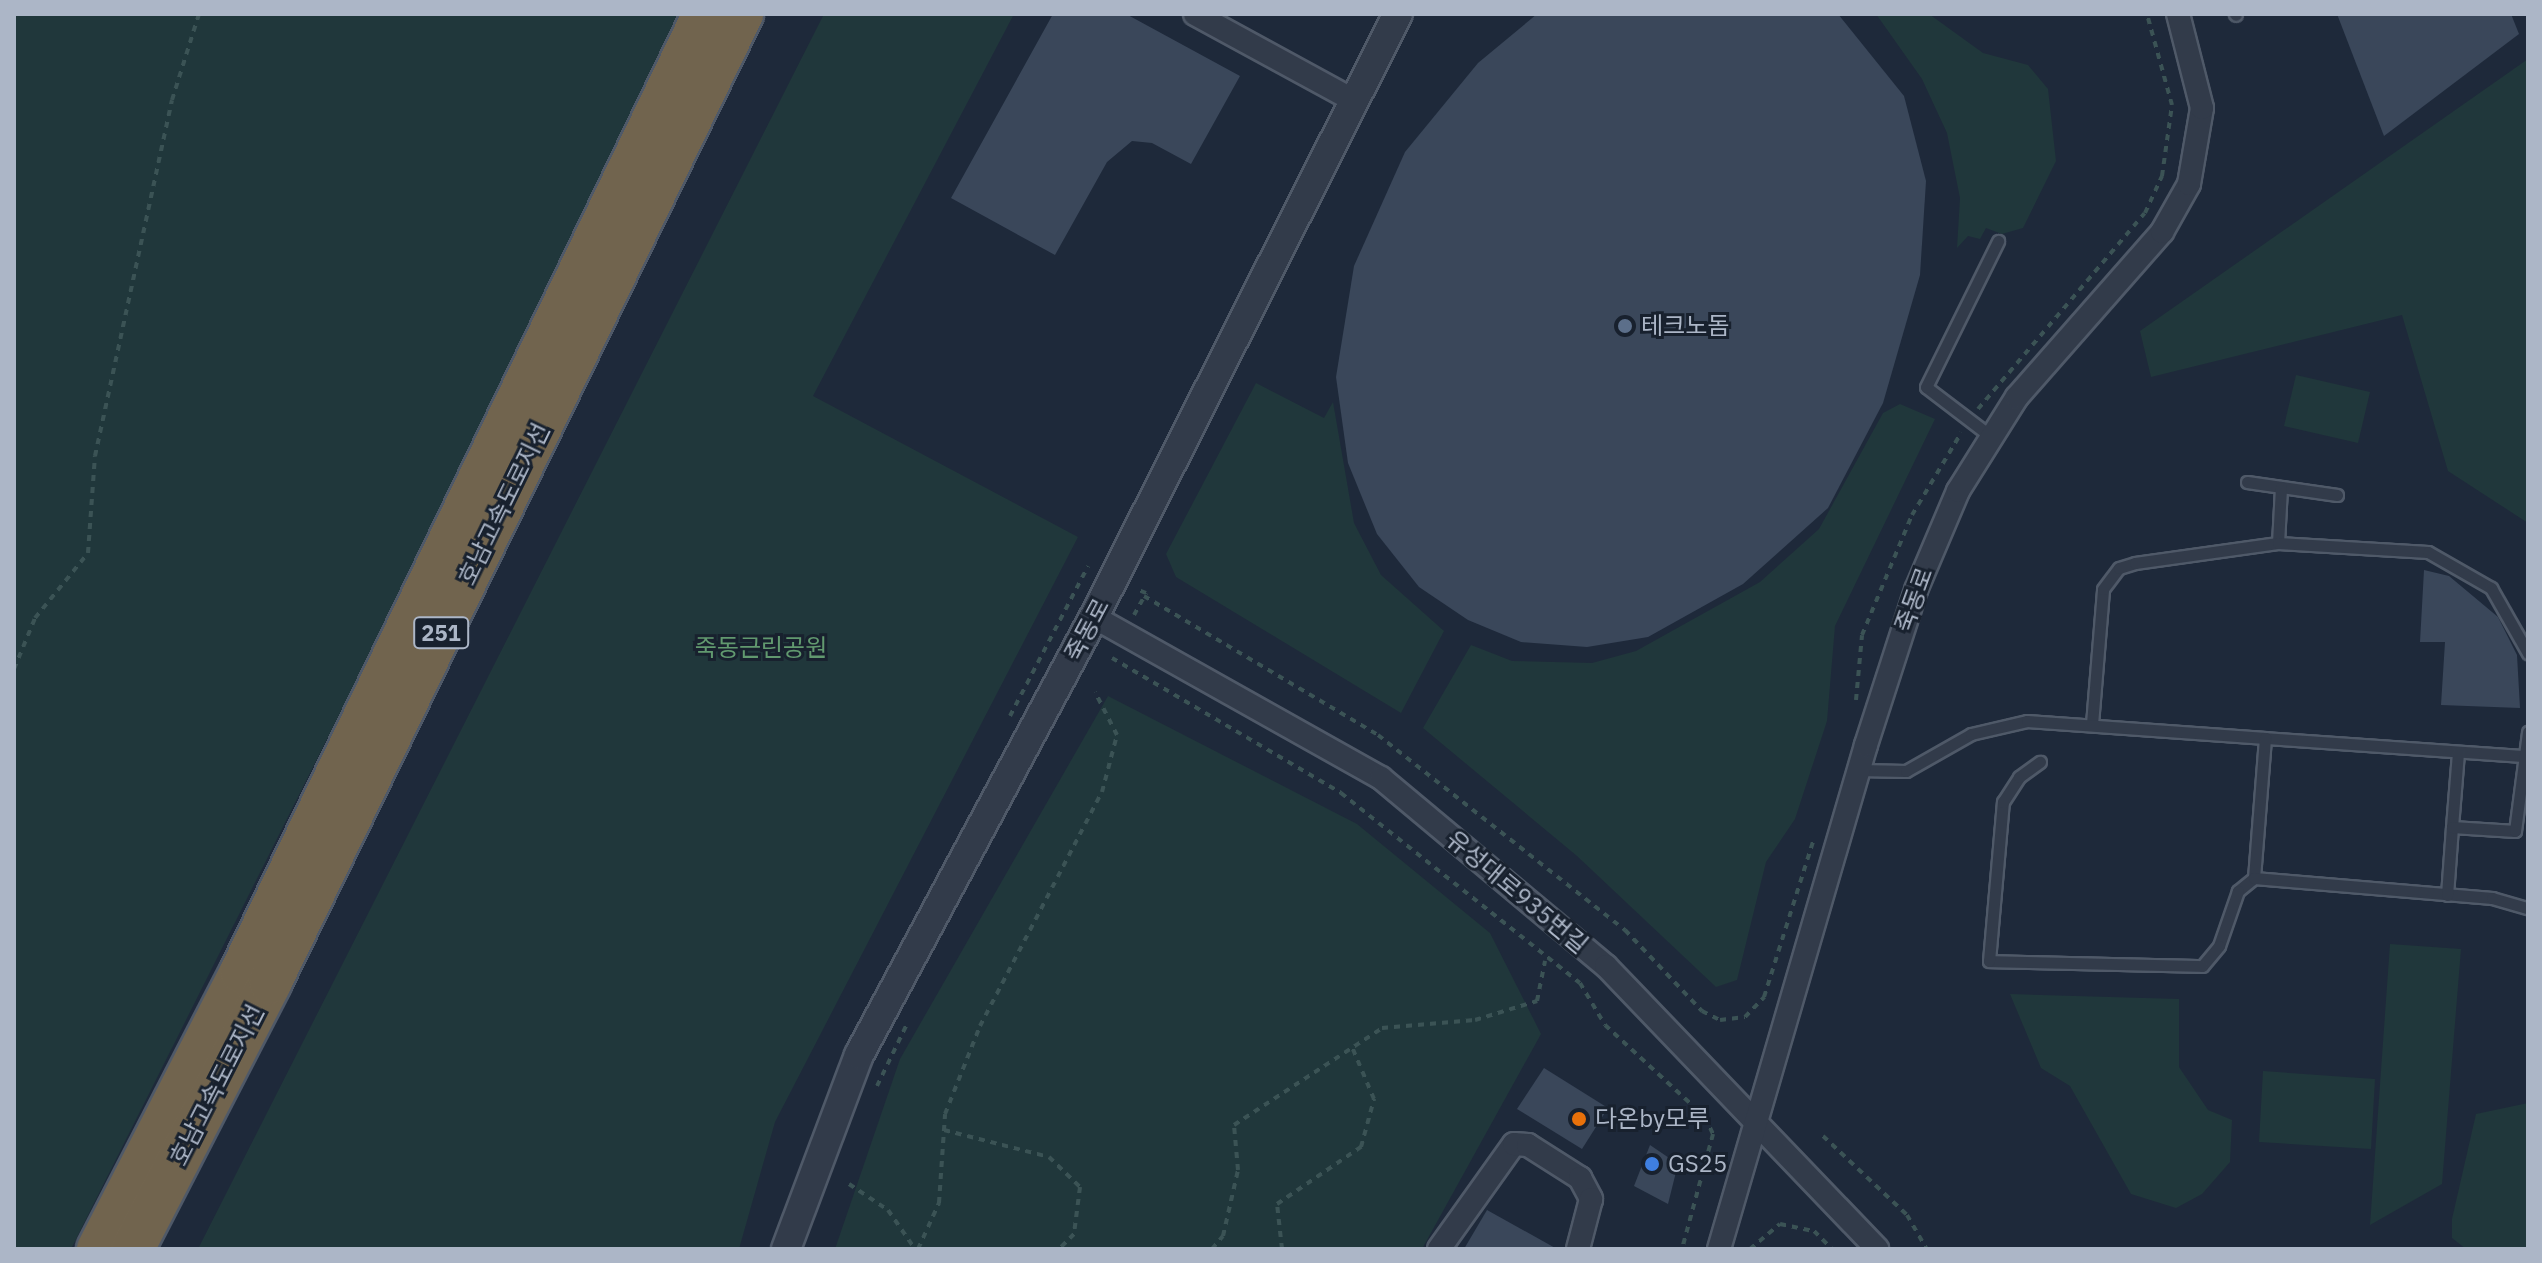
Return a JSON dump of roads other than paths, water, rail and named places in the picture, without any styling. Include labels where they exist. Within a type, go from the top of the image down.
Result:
[{"type":"highway","name":"호남고속도로지선","points":[[98,1249],[241,972],[704,14]]},
{"type":"highway","name":"호남고속도로지선","points":[[133,1249],[270,983],[742,14]]},
{"type":"street","points":[[1195,14],[1353,100]]},
{"type":"street","name":"죽동로","points":[[786,1249],[859,1055],[1094,617],[1398,14]]},
{"type":"street","name":"죽동로","points":[[1719,1249],[1858,770],[1916,590],[1989,435],[2162,232],[2189,184],[2202,108],[2178,14]]},
{"type":"street","name":"유성대로935번길","points":[[1094,617],[1381,778],[1606,966],[1756,1128],[1877,1249]]},
{"type":"street","points":[[1439,1249],[1514,1144],[1580,1178],[1591,1199],[1578,1249]]},
{"type":"lane","points":[[1989,435],[1926,387],[1998,241]]},
{"type":"lane","points":[[2247,482],[2337,495]]},
{"type":"lane","points":[[2278,543],[2281,487]]},
{"type":"lane","points":[[2092,724],[2103,589],[2119,568],[2278,543],[2428,552],[2460,566],[2491,588],[2528,653]]},
{"type":"lane","points":[[1858,770],[1906,771],[1971,734],[2027,721],[2520,756]]},
{"type":"lane","points":[[2452,827],[2515,831],[2520,756],[2528,732]]},
{"type":"lane","points":[[2254,878],[2265,738]]},
{"type":"lane","points":[[2447,895],[2458,752]]},
{"type":"lane","points":[[2040,762],[2019,777],[2003,802],[1989,961],[2202,966],[2219,946],[2238,891],[2254,878],[2447,895],[2528,908]]},
{"type":"place","name":"테크노돔","points":[[1625,326]]},
{"type":"place","name":"다온by모루","points":[[1579,1119]]},
{"type":"place","name":"GS25","points":[[1652,1164]]},
{"type":"park label","name":"죽동근린공원","points":[[761,648]]}]
